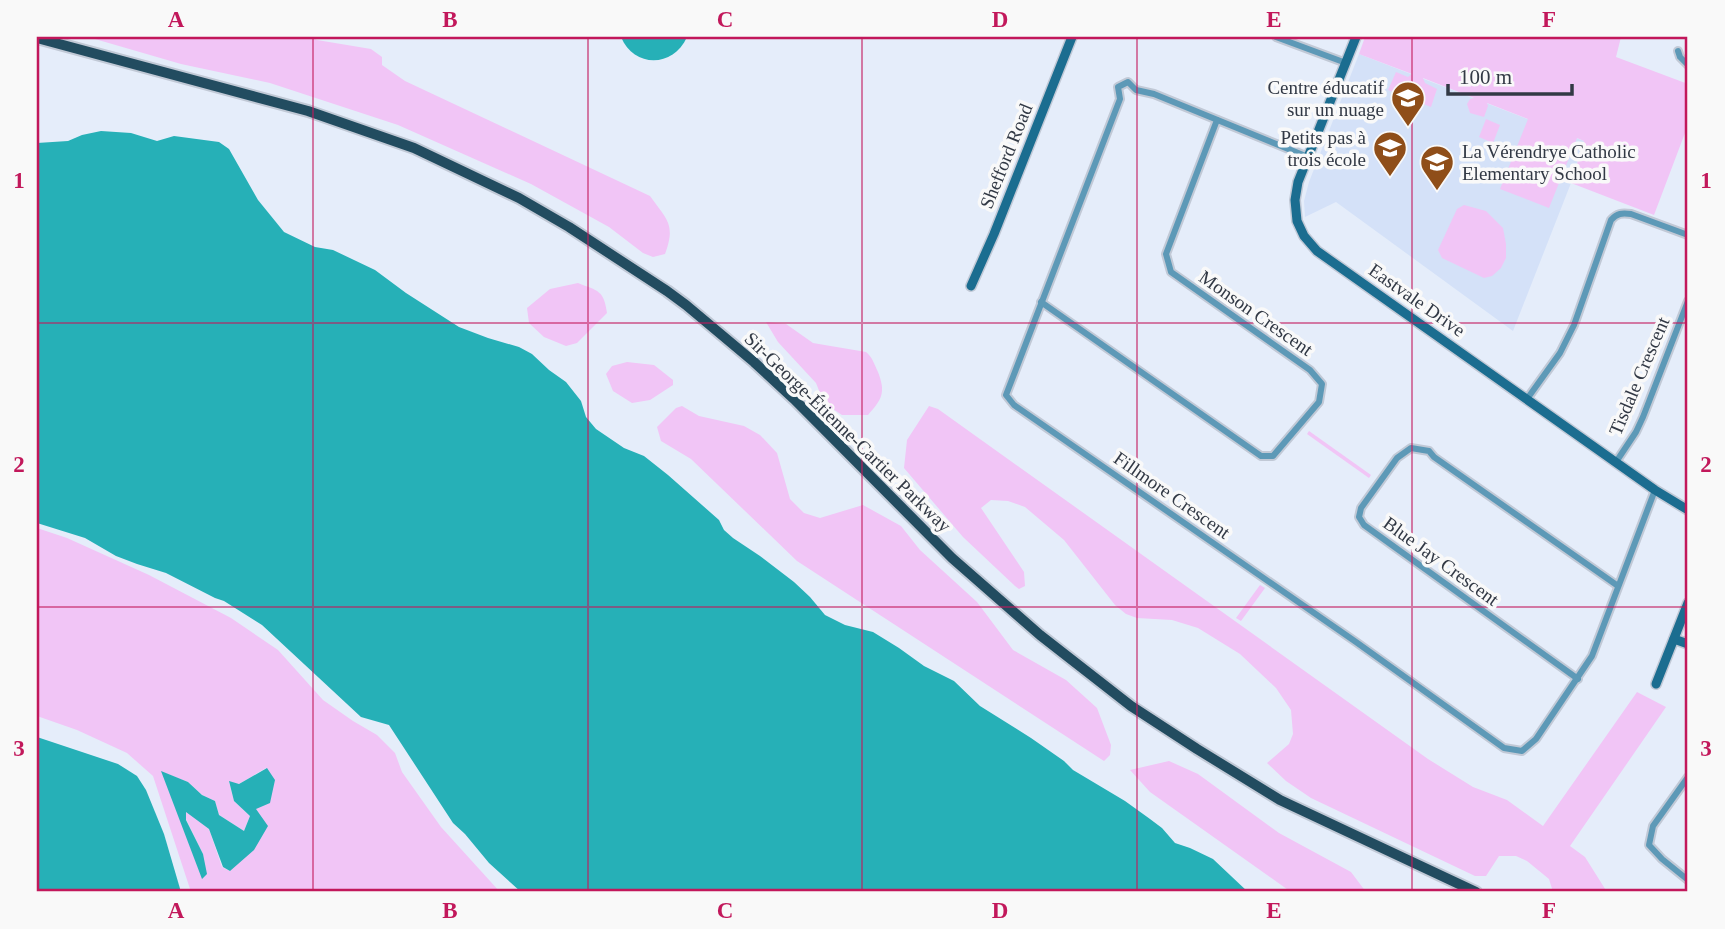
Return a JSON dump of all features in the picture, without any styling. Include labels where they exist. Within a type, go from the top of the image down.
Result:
[{"type":"main road","name":"Sir-George-Étienne-Cartier Parkway","points":[[37,38],[308,111],[355,127],[414,148],[519,198],[569,227],[667,290],[754,362],[952,558],[1040,635],[1131,706],[1280,800],[1475,892]]},
{"type":"street","name":"Shefford Road","points":[[971,286],[1072,37]]},
{"type":"street","points":[[1276,37],[1346,63]]},
{"type":"street","name":"Eastvale Drive","points":[[1356,37],[1298,182],[1295,210],[1304,236],[1317,251],[1616,463],[1688,510]]},
{"type":"street","points":[[1678,51],[1688,65]]},
{"type":"street","name":"Fillmore Crescent","points":[[1308,157],[1154,94],[1136,90],[1128,82],[1118,86],[1120,99],[1006,395],[1014,405],[1504,748],[1522,751],[1536,738],[1592,656],[1655,490]]},
{"type":"street","name":"Monson Crescent","points":[[1041,302],[1261,456],[1273,456],[1284,445],[1319,402],[1322,384],[1310,370],[1171,272],[1166,254],[1217,120]]},
{"type":"street","points":[[1527,399],[1560,353],[1574,325],[1611,220],[1622,213],[1631,214],[1688,235]]},
{"type":"street","name":"Tisdale Crescent","points":[[1616,463],[1636,432],[1688,301]]},
{"type":"street","name":"Blue Jay Crescent","points":[[1577,679],[1364,525],[1359,517],[1361,508],[1397,458],[1411,448],[1429,451],[1618,586]]},
{"type":"street","points":[[1656,684],[1688,603]]},
{"type":"street","points":[[1674,639],[1688,645]]},
{"type":"street","points":[[1688,777],[1653,826],[1650,845],[1661,859],[1688,880]]},
{"type":"shaded area","points":[[88,37],[311,37],[371,49],[382,57],[382,65],[405,81],[650,196],[670,229],[665,254],[653,257],[643,253],[609,227],[531,184],[398,125],[270,83],[181,64]]},
{"type":"shaded area","points":[[1365,37],[1621,37],[1616,57],[1688,84],[1688,125],[1654,215],[1571,183],[1584,141],[1577,138],[1549,208],[1500,189],[1528,119],[1487,103],[1484,117],[1470,113],[1467,104],[1474,98],[1423,78],[1425,83],[1437,89],[1431,107],[1388,90],[1396,72],[1408,77],[1412,74],[1359,54]]},
{"type":"shaded area","name":"La Vérendrye Catholic Elementary School","points":[[1359,54],[1584,141],[1571,183],[1513,331],[1336,202],[1305,217],[1304,201],[1309,182]]},
{"type":"shaded area","points":[[1486,119],[1500,125],[1493,143],[1479,137]]},
{"type":"shaded area","points":[[1464,205],[1486,211],[1503,228],[1506,258],[1501,268],[1492,276],[1484,278],[1442,258],[1438,250],[1457,209]]},
{"type":"shaded area","points":[[578,283],[599,292],[607,313],[577,343],[566,346],[544,337],[529,323],[527,308],[550,289]]},
{"type":"shaded area","points":[[766,322],[786,324],[813,343],[866,352],[872,359],[882,385],[879,400],[868,415],[842,415],[824,403],[816,383],[778,342]]},
{"type":"shaded area","points":[[627,362],[654,365],[673,380],[673,385],[650,400],[632,403],[613,391],[606,374],[612,366]]},
{"type":"shaded area","points":[[682,406],[699,416],[744,426],[760,435],[777,453],[790,499],[804,513],[820,518],[863,505],[901,526],[920,550],[977,602],[1013,650],[1066,680],[1097,708],[1111,745],[1110,755],[1104,761],[797,561],[691,459],[661,441],[657,427],[676,408]]},
{"type":"shaded area","points":[[929,406],[938,409],[1428,759],[1473,787],[1507,800],[1543,826],[1637,692],[1666,707],[1570,846],[1585,857],[1607,892],[1553,892],[1549,879],[1527,861],[1516,856],[1499,856],[1486,876],[1475,876],[1311,798],[1286,781],[1267,763],[1289,744],[1293,734],[1291,710],[1276,688],[1240,654],[1198,628],[1172,620],[1137,618],[1126,614],[1115,605],[1064,540],[1025,507],[1008,501],[991,500],[981,508],[1024,572],[1025,586],[1019,589],[963,537],[904,468],[907,440]]},
{"type":"shaded area","points":[[1309,431],[1371,475],[1369,478],[1307,434]]},
{"type":"shaded area","points":[[37,528],[67,538],[149,575],[231,618],[278,650],[323,700],[377,735],[395,753],[402,772],[441,827],[500,892],[191,892],[153,776],[127,753],[77,730],[37,716]],"holes":[[[266,768],[256,809],[230,871],[222,867],[209,829],[186,811],[186,819],[203,854],[202,878],[162,772],[188,782],[202,795],[215,801],[219,815],[244,831],[250,816],[234,801],[229,782],[239,784]]]},
{"type":"shaded area","points":[[1260,585],[1265,588],[1241,621],[1236,618]]},
{"type":"shaded area","points":[[1169,761],[1198,774],[1279,833],[1351,872],[1366,892],[1291,892],[1150,792],[1130,770]]},
{"type":"water","points":[[621,37],[687,37],[673,54],[654,60],[635,54]]},
{"type":"water","points":[[101,131],[131,133],[157,141],[174,136],[219,142],[229,149],[258,200],[284,232],[315,247],[333,250],[375,270],[459,327],[532,354],[566,382],[581,401],[586,417],[596,429],[624,448],[644,456],[668,475],[719,520],[724,530],[733,538],[794,582],[825,615],[845,625],[873,632],[924,666],[954,681],[980,706],[1031,738],[1073,770],[1125,801],[1162,828],[1175,843],[1213,859],[1248,892],[521,892],[489,863],[453,823],[389,725],[361,717],[262,625],[224,601],[166,573],[116,556],[85,538],[37,523],[37,143],[68,141]]},
{"type":"water","points":[[37,737],[118,764],[137,776],[146,790],[164,834],[181,892],[37,892]]},
{"type":"water","points":[[267,768],[275,780],[270,803],[256,809],[268,826],[254,850],[230,871],[223,867],[209,829],[186,812],[186,820],[203,854],[207,874],[202,879],[161,771],[188,782],[202,795],[215,801],[219,815],[244,831],[250,816],[234,801],[229,781],[239,784]]},
{"type":"place","name":"Centre éducatif sur un nuage","points":[[1408,128]]},
{"type":"place","name":"Petits pas à trois école","points":[[1390,178]]},
{"type":"place","name":"La Vérendrye Catholic Elementary School","points":[[1437,192]]}]
